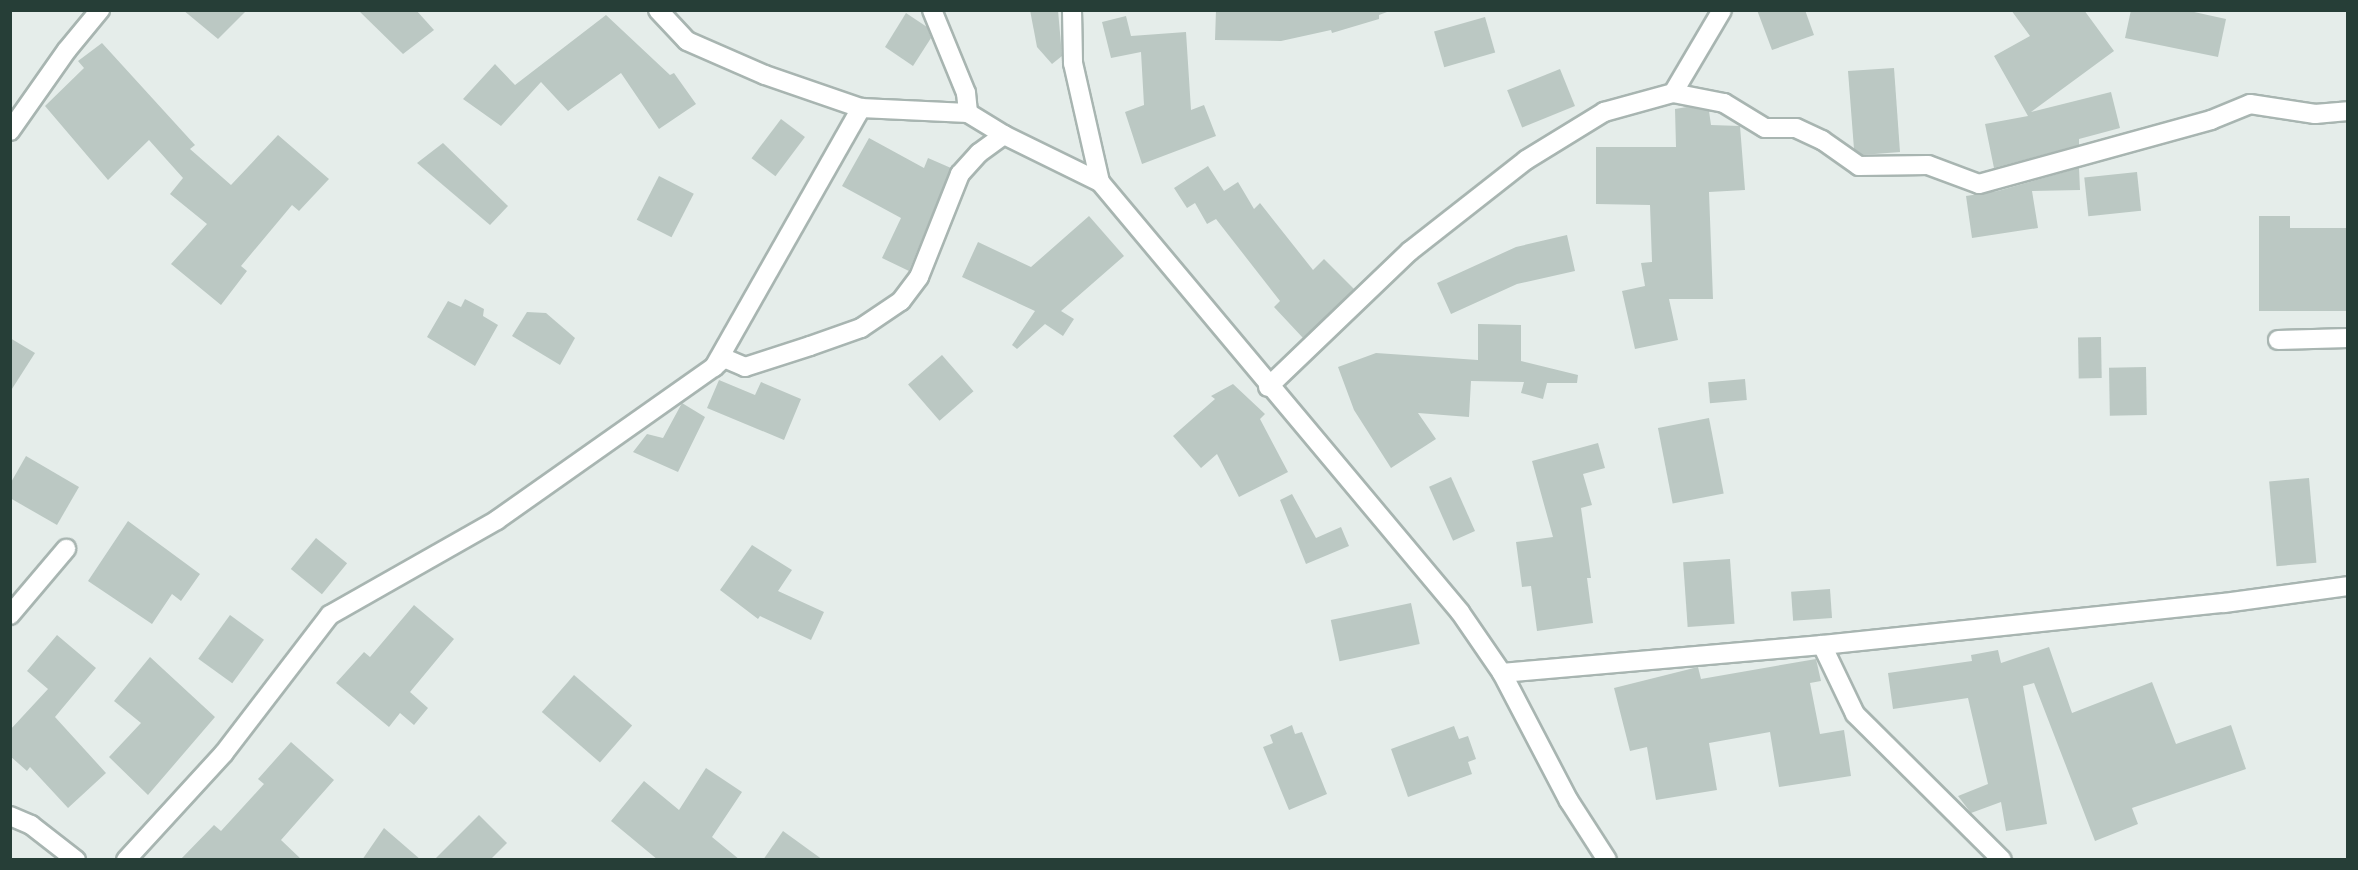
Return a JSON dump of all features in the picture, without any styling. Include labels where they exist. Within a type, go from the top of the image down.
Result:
[{"type":"street","points":[[10,131],[67,50],[100,10]]},
{"type":"street","points":[[658,10],[687,40],[765,75],[861,108],[968,113],[1004,135],[1100,182],[1268,387],[1460,612],[1502,673],[1569,801],[1607,860]]},
{"type":"street","points":[[932,10],[966,93],[968,113]]},
{"type":"street","points":[[1072,10],[1073,63],[1100,182]]},
{"type":"street","points":[[1673,93],[1722,10]]},
{"type":"street","points":[[1268,387],[1410,251],[1526,160],[1604,112],[1673,93],[1724,103],[1765,128],[1796,128],[1822,140],[1859,166],[1928,165],[1979,184],[2211,120],[2250,104],[2315,114],[2348,111]]},
{"type":"street","points":[[714,367],[861,108]]},
{"type":"street","points":[[126,860],[224,753],[330,615],[497,520],[724,358],[745,367],[820,343],[861,328],[901,301],[919,277],[960,174],[979,153],[1004,135]]},
{"type":"street","points":[[2278,340],[2348,338]]},
{"type":"street","points":[[10,615],[66,549]]},
{"type":"street","points":[[1502,673],[1822,645],[2224,603],[2348,586]]},
{"type":"street","points":[[1822,645],[1854,714],[2002,860]]},
{"type":"street","points":[[10,816],[31,825],[76,860]]},
{"type":"building","points":[[183,10],[247,10],[218,39]]},
{"type":"building","points":[[358,10],[416,10],[434,30],[403,54]]},
{"type":"building","points":[[1030,10],[1058,10],[1062,56],[1052,64],[1037,47]]},
{"type":"building","points":[[1216,10],[1386,10],[1387,12],[1379,15],[1379,19],[1332,33],[1331,30],[1281,41],[1215,40]]},
{"type":"building","points":[[1757,10],[1805,10],[1814,35],[1772,50]]},
{"type":"building","points":[[2011,10],[2084,10],[2114,51],[2031,112],[2111,92],[2120,128],[2079,139],[2079,145],[1994,168],[1985,124],[2028,116],[1994,56],[2030,36]]},
{"type":"building","points":[[2131,10],[2185,10],[2226,19],[2218,57],[2125,38]]},
{"type":"building","points":[[906,13],[927,27],[931,38],[913,66],[885,47]]},
{"type":"building","points":[[606,15],[670,75],[674,73],[696,104],[659,129],[621,73],[568,111],[541,82],[501,126],[463,99],[495,64],[515,85]]},
{"type":"building","points":[[1126,16],[1131,36],[1186,32],[1191,110],[1204,105],[1216,136],[1142,164],[1125,112],[1144,105],[1141,52],[1111,58],[1102,22]]},
{"type":"building","points":[[1485,17],[1495,53],[1444,67],[1434,32]]},
{"type":"building","points":[[102,43],[195,145],[190,149],[231,185],[278,135],[329,179],[299,211],[292,205],[241,266],[247,271],[221,305],[171,264],[207,224],[170,194],[183,178],[149,140],[108,180],[45,106],[84,68],[78,61]]},
{"type":"building","points":[[1894,68],[1900,152],[1862,155],[1854,149],[1848,71]]},
{"type":"building","points":[[1560,69],[1575,106],[1522,127],[1507,90]]},
{"type":"building","points":[[1687,107],[1709,111],[1711,125],[1740,126],[1745,190],[1709,192],[1713,299],[1669,299],[1678,340],[1635,349],[1622,291],[1645,286],[1641,263],[1652,262],[1650,205],[1596,204],[1596,147],[1676,147],[1675,109]]},
{"type":"building","points":[[781,119],[805,137],[775,176],[752,158]]},
{"type":"building","points":[[869,138],[924,168],[928,158],[951,168],[909,271],[882,258],[901,218],[842,186]]},
{"type":"building","points":[[443,143],[508,206],[490,225],[417,163]]},
{"type":"building","points":[[1208,166],[1224,191],[1238,182],[1254,209],[1260,203],[1313,270],[1324,259],[1354,289],[1303,338],[1274,307],[1280,301],[1216,219],[1207,224],[1195,203],[1187,208],[1174,188]]},
{"type":"building","points":[[2079,168],[2080,190],[2032,191],[2038,228],[1972,238],[1966,196],[1998,191]]},
{"type":"building","points":[[2137,172],[2141,211],[2088,216],[2084,178]]},
{"type":"building","points":[[659,176],[694,194],[672,237],[637,220]]},
{"type":"building","points":[[1089,216],[1124,256],[1061,311],[1074,319],[1063,336],[1045,324],[1017,349],[1012,345],[1035,311],[962,277],[978,242],[1031,267]]},
{"type":"building","points":[[2259,216],[2290,216],[2290,228],[2348,228],[2348,311],[2259,311]]},
{"type":"building","points":[[1567,235],[1575,271],[1517,284],[1451,314],[1437,283],[1516,247]]},
{"type":"building","points":[[465,299],[484,309],[483,316],[498,325],[475,366],[427,337],[448,301],[461,307]]},
{"type":"building","points":[[527,312],[546,313],[575,338],[560,365],[512,336]]},
{"type":"building","points":[[1478,324],[1521,325],[1521,361],[1578,375],[1577,383],[1547,383],[1543,399],[1521,393],[1524,382],[1471,381],[1469,417],[1418,413],[1436,439],[1391,468],[1354,410],[1338,367],[1376,353],[1478,360]]},
{"type":"building","points":[[2078,337],[2101,337],[2102,378],[2079,378]]},
{"type":"building","points":[[10,338],[35,353],[10,392]]},
{"type":"building","points":[[942,355],[973,391],[940,421],[908,385]]},
{"type":"building","points":[[2146,367],[2147,415],[2110,416],[2109,368]]},
{"type":"building","points":[[1745,379],[1747,400],[1710,403],[1708,382]]},
{"type":"building","points":[[719,380],[755,395],[761,382],[801,399],[784,440],[707,408]]},
{"type":"building","points":[[1233,384],[1265,414],[1260,419],[1288,472],[1239,497],[1217,454],[1201,468],[1173,436],[1215,399],[1211,396]]},
{"type":"building","points":[[682,403],[705,417],[678,472],[633,452],[647,434],[663,438]]},
{"type":"building","points":[[1709,418],[1724,494],[1673,504],[1658,428]]},
{"type":"building","points":[[1598,443],[1605,468],[1583,474],[1592,505],[1581,508],[1591,578],[1587,578],[1593,623],[1537,631],[1531,586],[1522,587],[1516,542],[1553,537],[1532,461]]},
{"type":"building","points":[[26,456],[79,487],[57,525],[10,498],[10,484]]},
{"type":"building","points":[[1451,477],[1475,531],[1453,541],[1429,487]]},
{"type":"building","points":[[2309,478],[2316,563],[2277,566],[2269,481]]},
{"type":"building","points":[[1292,494],[1316,538],[1341,527],[1349,546],[1306,564],[1280,500]]},
{"type":"building","points":[[128,521],[200,574],[181,601],[172,594],[152,624],[88,581]]},
{"type":"building","points":[[316,538],[347,563],[322,594],[291,569]]},
{"type":"building","points":[[752,545],[792,570],[778,591],[824,612],[811,640],[760,616],[758,619],[720,590]]},
{"type":"building","points":[[1730,559],[1735,624],[1688,627],[1683,562]]},
{"type":"building","points":[[1830,589],[1832,618],[1793,621],[1791,592]]},
{"type":"building","points":[[1411,603],[1420,644],[1340,661],[1331,620]]},
{"type":"building","points":[[414,605],[454,639],[410,692],[428,708],[414,725],[400,713],[389,727],[336,683],[364,652],[370,657]]},
{"type":"building","points":[[230,615],[264,640],[232,683],[198,659]]},
{"type":"building","points":[[57,635],[96,668],[55,717],[106,773],[68,808],[30,767],[27,771],[10,756],[10,730],[48,689],[27,671]]},
{"type":"building","points":[[2049,647],[2072,713],[2152,682],[2176,744],[2231,725],[2246,769],[2132,808],[2138,824],[2095,841],[2034,683],[2023,686],[2047,824],[2006,831],[2001,802],[1971,813],[1958,796],[1988,784],[1968,698],[1893,709],[1888,673],[1972,661],[1971,655],[1998,650],[2001,663]]},
{"type":"building","points":[[150,657],[215,717],[148,795],[109,757],[141,723],[114,701]]},
{"type":"building","points":[[1816,659],[1821,681],[1810,683],[1820,734],[1844,730],[1851,776],[1779,787],[1770,732],[1709,743],[1717,790],[1656,800],[1647,747],[1630,751],[1614,688],[1698,667],[1701,679]]},
{"type":"building","points":[[574,675],[632,726],[600,762],[542,712]]},
{"type":"building","points":[[1292,725],[1295,734],[1302,732],[1327,794],[1289,810],[1263,747],[1273,743],[1270,735]]},
{"type":"building","points":[[1454,726],[1459,739],[1468,736],[1476,759],[1468,762],[1472,774],[1408,797],[1391,749]]},
{"type":"building","points":[[291,742],[334,780],[281,840],[302,860],[180,860],[214,825],[221,831],[264,784],[258,779]]},
{"type":"building","points":[[706,768],[742,792],[712,837],[740,860],[658,860],[611,821],[644,781],[679,810]]},
{"type":"building","points":[[479,815],[507,843],[490,860],[434,860]]},
{"type":"building","points":[[384,828],[421,860],[362,860]]},
{"type":"building","points":[[783,831],[823,860],[763,860]]}]
